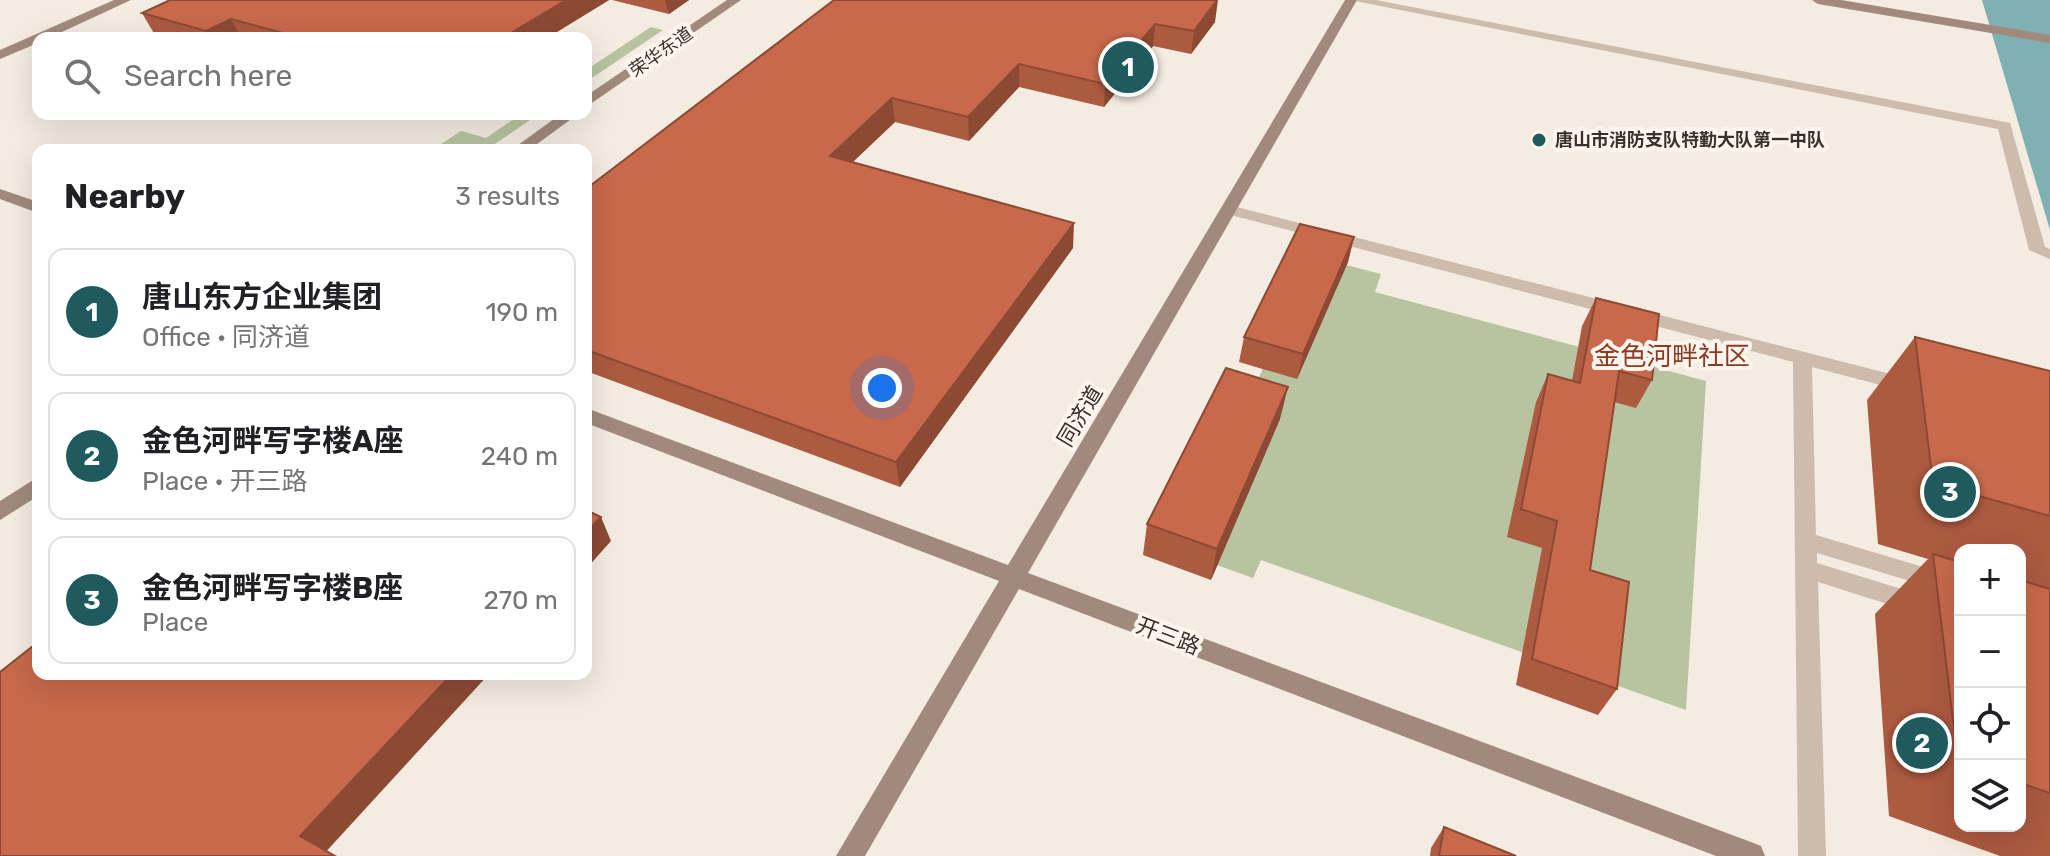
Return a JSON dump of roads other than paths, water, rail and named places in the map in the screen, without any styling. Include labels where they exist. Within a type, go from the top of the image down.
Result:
[{"type":"street","points":[[52,32],[125,0]]},
{"type":"street","name":"荣华东道","points":[[592,99],[735,0]]},
{"type":"street","points":[[1354,0],[2005,126],[2043,252]]},
{"type":"street","name":"同济道","points":[[850,856],[1354,0]]},
{"type":"street","points":[[1818,0],[2050,30]]},
{"type":"street","points":[[1868,0],[2050,39]]},
{"type":"street","points":[[0,55],[32,41]]},
{"type":"street","points":[[528,144],[562,120]]},
{"type":"street","points":[[0,194],[32,206]]},
{"type":"street","points":[[1229,210],[1926,390]]},
{"type":"street","points":[[1802,359],[1812,856]]},
{"type":"street","name":"开三路","points":[[592,417],[1751,856]]},
{"type":"street","points":[[0,512],[32,489]]},
{"type":"street","points":[[1806,541],[1954,585]]},
{"type":"street","points":[[1807,569],[1957,616]]},
{"type":"water","points":[[1982,0],[2050,0],[2050,230]]},
{"type":"place","name":"唐山东方企业集团","points":[[1128,67]]},
{"type":"place","name":"唐山市消防支队特勤大队第一中队","points":[[1539,140]]},
{"type":"place","name":"金色河畔写字楼B座","points":[[1950,492]]},
{"type":"place","name":"金色河畔写字楼A座","points":[[1922,743]]},
{"type":"district","name":"金色河畔社区","points":[[1672,356]]}]
